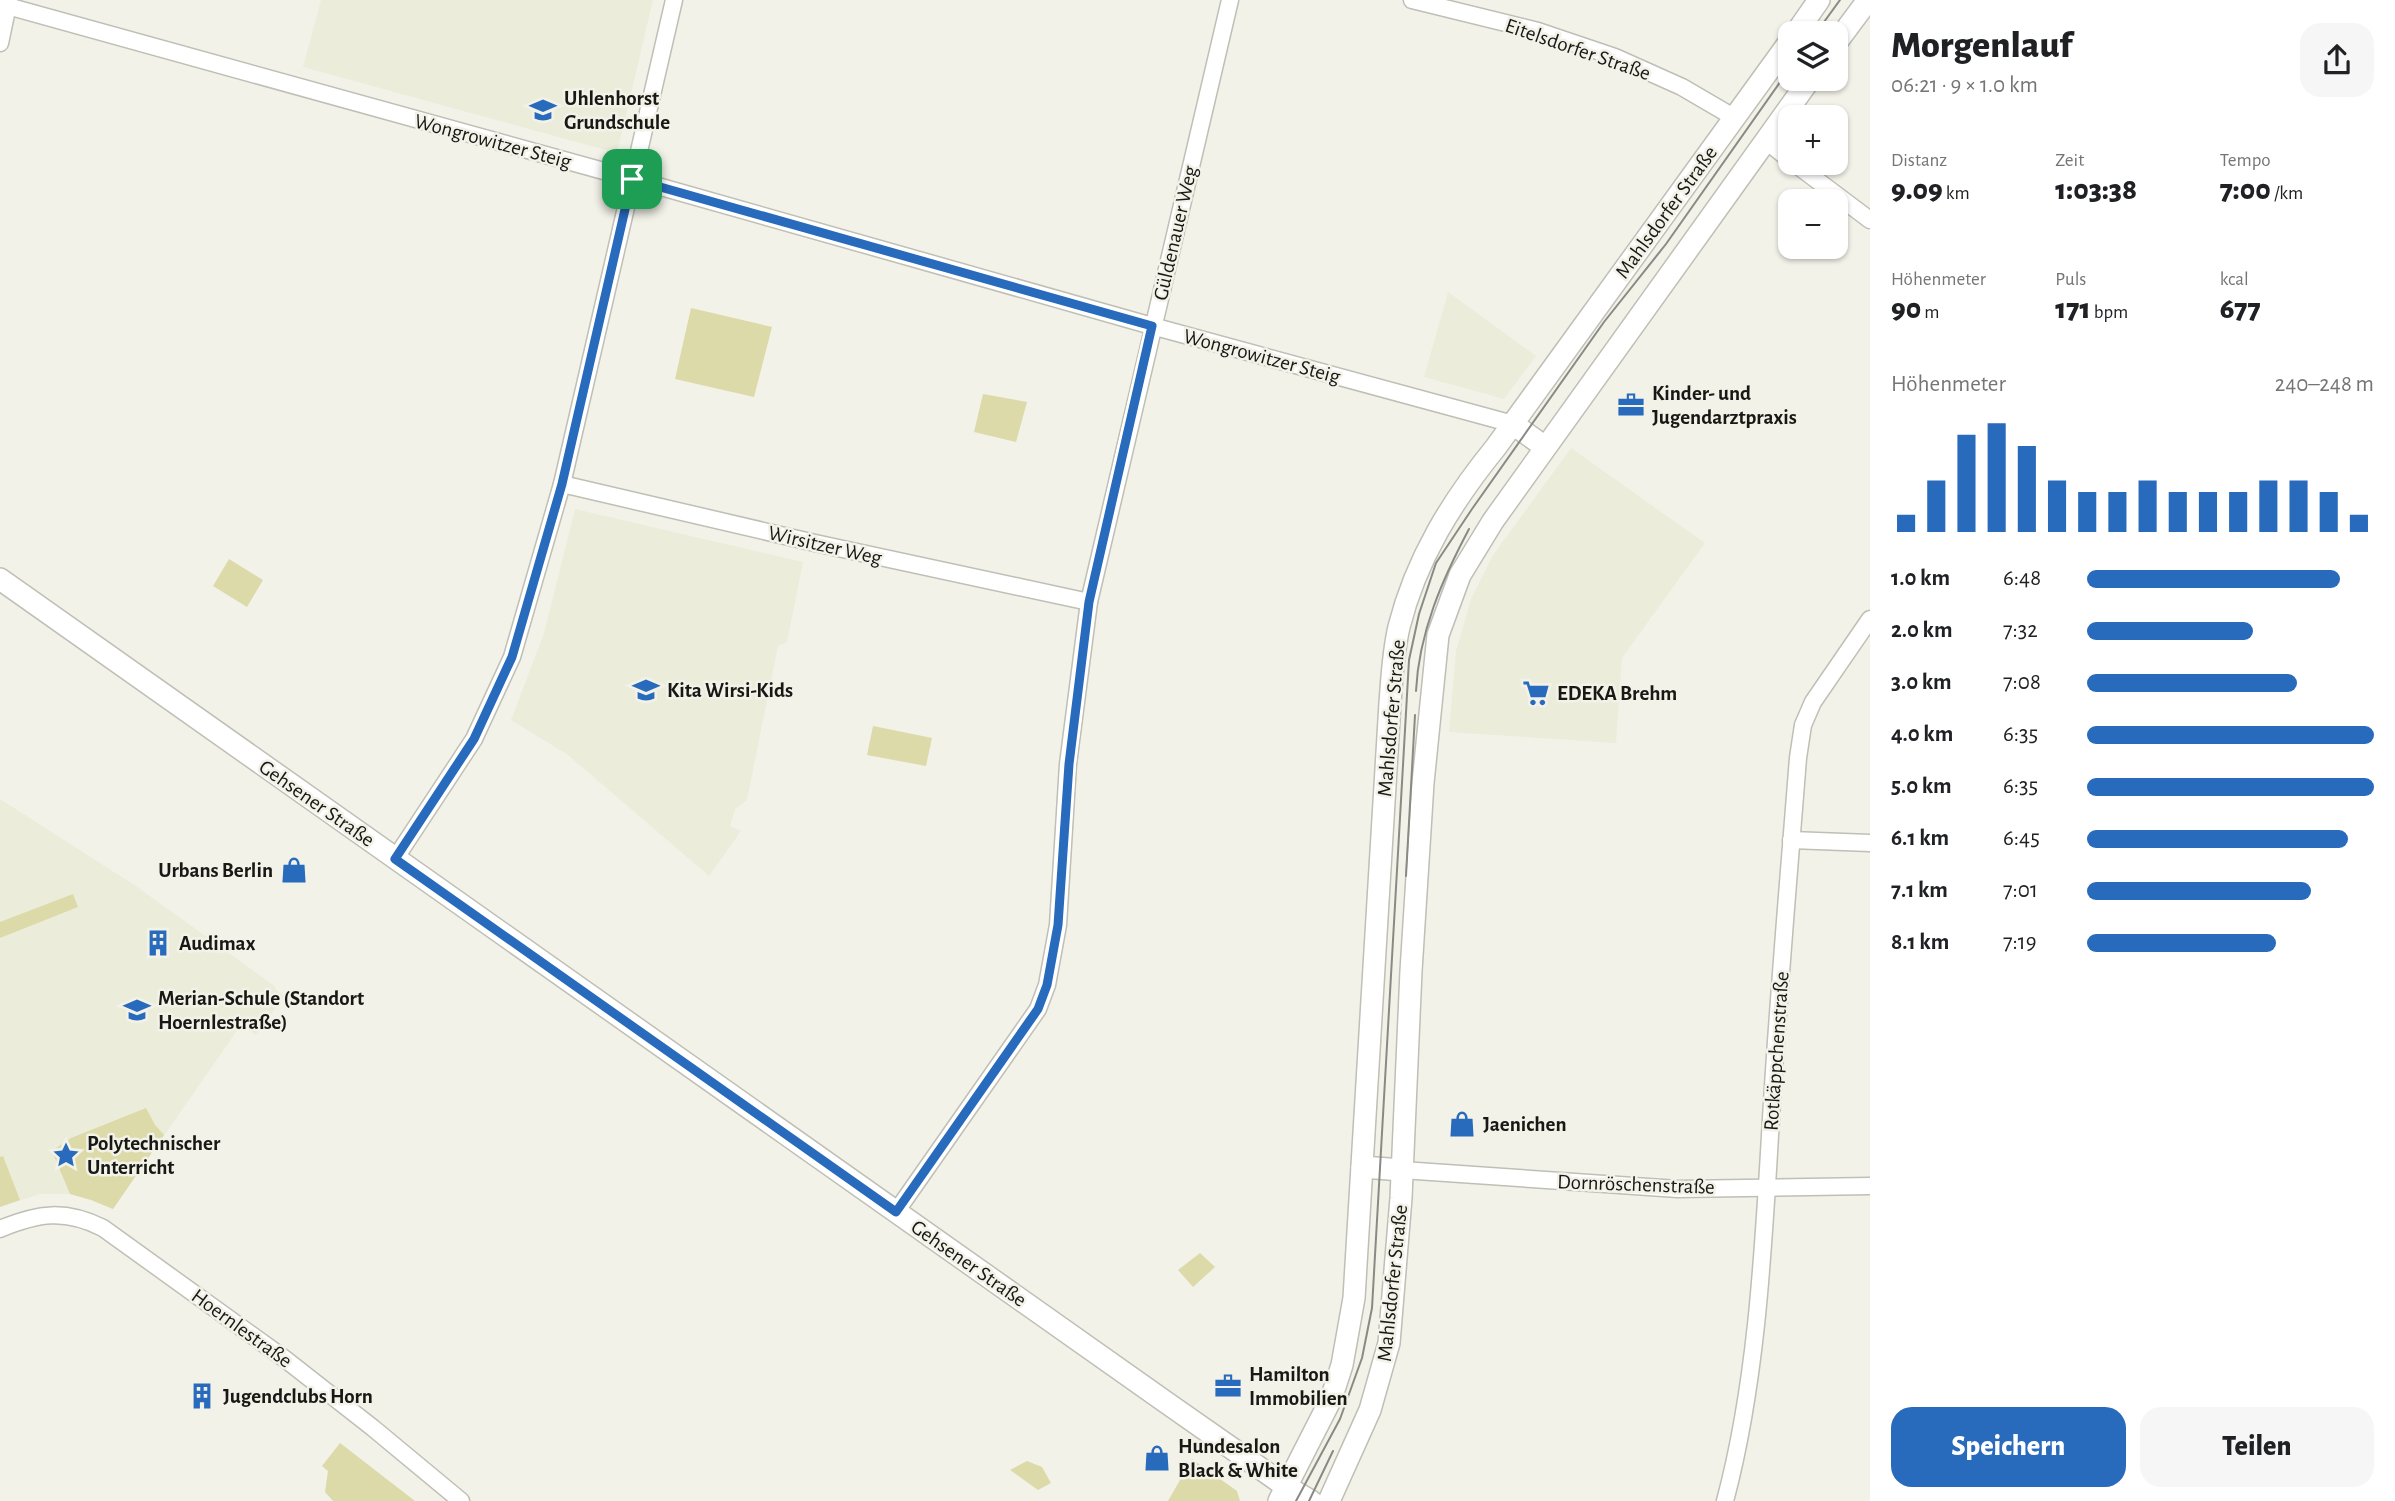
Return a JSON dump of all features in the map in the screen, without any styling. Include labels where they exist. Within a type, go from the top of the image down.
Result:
[{"type":"main road","points":[[1804,21],[1819,0]]},
{"type":"main road","points":[[1848,27],[1868,0]]},
{"type":"main road","name":"Mahlsdorfer Straße","points":[[1283,1494],[1331,1399],[1342,1365],[1354,1298],[1390,703],[1398,630],[1415,578],[1457,497],[1513,424],[1778,58]]},
{"type":"main road","name":"Mahlsdorfer Straße","points":[[1329,1501],[1370,1410],[1389,1343],[1402,1170],[1423,783],[1438,635],[1447,605],[1474,548],[1801,91]]},
{"type":"main road","points":[[1735,118],[1765,140]]},
{"type":"main road","points":[[1513,424],[1545,447]]},
{"type":"main road","name":"Gehsener Straße","points":[[0,579],[896,1212],[1283,1494],[1311,1501]]},
{"type":"main road","points":[[1362,1167],[1402,1170]]},
{"type":"street","points":[[395,859],[474,739],[512,657],[562,484],[674,0]]},
{"type":"street","name":"Güldenauer Weg","points":[[896,1212],[1038,1009],[1047,985],[1058,925],[1069,764],[1089,602],[1230,0]]},
{"type":"street","name":"Eitelsdorfer Straße","points":[[1412,0],[1538,31],[1615,57],[1682,87],[1735,118]]},
{"type":"street","points":[[0,43],[5,3]]},
{"type":"street","name":"Wongrowitzer Steig","points":[[5,3],[1152,326],[1513,424]]},
{"type":"street","points":[[1765,140],[1778,150]]},
{"type":"street","points":[[1811,175],[1870,220]]},
{"type":"street","name":"Wirsitzer Weg","points":[[562,484],[815,543],[1089,602]]},
{"type":"street","name":"Rotkäppchenstraße","points":[[1725,1501],[1754,1336],[1802,725],[1813,702],[1870,619]]},
{"type":"street","points":[[1791,840],[1870,843]]},
{"type":"street","name":"Dornröschenstraße","points":[[1402,1170],[1678,1189],[1870,1186]]},
{"type":"street","name":"Hoernlestraße","points":[[0,1229],[51,1214],[68,1215],[103,1228],[285,1359],[461,1501]]},
{"type":"shaded area","name":"Uhlenhorst Grundschule","points":[[321,0],[653,0],[617,153],[303,67]]},
{"type":"shaded area","points":[[1448,292],[1536,356],[1504,399],[1424,377]]},
{"type":"shaded area","points":[[691,308],[772,327],[754,397],[675,379]]},
{"type":"shaded area","points":[[983,394],[1027,402],[1016,442],[974,432]]},
{"type":"shaded area","points":[[1571,448],[1705,543],[1622,658],[1616,743],[1449,732],[1456,651],[1471,599],[1493,555]]},
{"type":"shaded area","name":"Kita Wirsi-Kids","points":[[575,509],[803,562],[787,642],[778,646],[747,800],[735,809],[730,826],[741,831],[709,876],[568,755],[511,720],[544,633]]},
{"type":"shaded area","points":[[229,559],[263,580],[247,607],[213,586]]},
{"type":"shaded area","points":[[873,726],[932,738],[926,766],[867,755]]},
{"type":"shaded area","name":"Merian-Schule (Standort Hoernlestraße)","points":[[0,799],[136,886],[276,987],[284,996],[256,1035],[241,1025],[113,1209],[70,1194],[40,1194],[0,1207]]},
{"type":"shaded area","points":[[73,894],[78,907],[0,938],[0,922]]},
{"type":"shaded area","points":[[146,1108],[164,1135],[113,1209],[70,1194],[52,1151],[71,1138]]},
{"type":"shaded area","points":[[3,1156],[20,1200],[0,1207],[0,1157]]},
{"type":"shaded area","points":[[1200,1253],[1215,1267],[1193,1287],[1178,1270]]},
{"type":"shaded area","points":[[340,1443],[415,1501],[333,1501],[325,1492],[328,1471],[322,1466]]},
{"type":"shaded area","points":[[1192,1459],[1237,1491],[1240,1501],[1168,1501]]},
{"type":"shaded area","points":[[1027,1461],[1042,1467],[1051,1483],[1038,1490],[1010,1470]]},
{"type":"tram line","points":[[1825,21],[1840,0]]},
{"type":"tram line","points":[[1296,1501],[1340,1419],[1362,1358],[1372,1308],[1409,660],[1419,614],[1436,563],[1604,322],[1666,244],[1778,85]]},
{"type":"tram line","points":[[1416,691],[1427,627],[1450,568],[1469,529]]},
{"type":"tram line","points":[[1406,876],[1415,715]]},
{"type":"tram line","points":[[1309,1501],[1333,1451]]},
{"type":"place","name":"Uhlenhorst Grundschule","points":[[543,110]]},
{"type":"place","name":"Kinder- und Jugendarztpraxis","points":[[1631,405]]},
{"type":"place","name":"Kita Wirsi-Kids","points":[[646,690]]},
{"type":"place","name":"EDEKA Brehm","points":[[1536,693]]},
{"type":"place","name":"Urbans Berlin","points":[[294,870]]},
{"type":"place","name":"Audimax","points":[[158,943]]},
{"type":"place","name":"Merian-Schule (Standort Hoernlestraße)","points":[[137,1010]]},
{"type":"place","name":"Jaenichen","points":[[1462,1124]]},
{"type":"place","name":"Polytechnischer Unterricht","points":[[66,1155]]},
{"type":"place","name":"Hamilton Immobilien","points":[[1228,1386]]},
{"type":"place","name":"Jugendclubs Horn","points":[[202,1396]]},
{"type":"place","name":"Hundesalon Black & White","points":[[1157,1458]]},
{"type":"route","points":[[632,179],[1152,326],[1089,602],[1069,764],[1058,925],[1047,985],[1038,1009],[896,1212],[395,859],[474,739],[512,657],[562,484],[632,179]]}]
